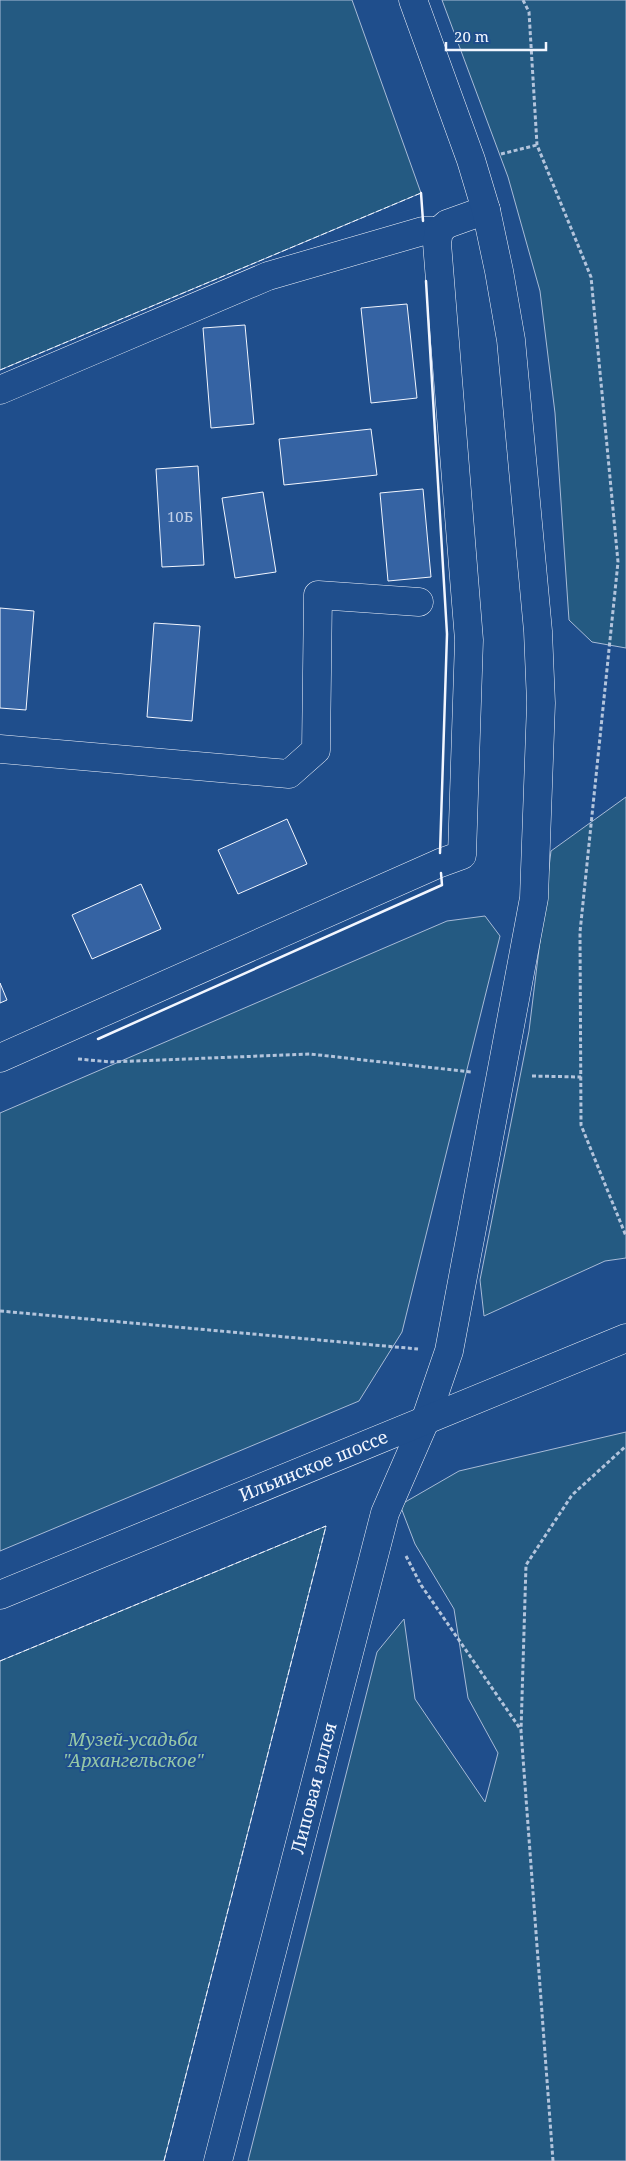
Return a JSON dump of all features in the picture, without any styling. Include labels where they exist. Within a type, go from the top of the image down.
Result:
[{"type":"street","name":"Липовая аллея","points":[[218,2161],[385,1513],[425,1421],[449,1352],[534,898],[541,703],[538,632],[511,340],[486,210],[471,160],[413,0]]},
{"type":"street","points":[[6,1055],[431,866],[462,855],[469,640],[437,243],[439,232],[447,224],[486,210]]},
{"type":"street","points":[[0,390],[268,276],[423,231],[439,232]]},
{"type":"street","points":[[0,749],[290,774],[316,750],[318,595],[419,602]]},
{"type":"street","name":"Ильинское шоссе","points":[[0,1595],[626,1338]]},
{"type":"path","points":[[524,0],[529,12],[537,145],[591,277],[618,562],[580,932],[581,1126],[626,1236]]},
{"type":"path","points":[[72,1058],[111,1062],[310,1054],[502,1075],[581,1077]]},
{"type":"path","points":[[0,1311],[449,1352]]},
{"type":"path","points":[[553,2161],[521,1731],[526,1565],[572,1495],[626,1446]]},
{"type":"path","points":[[385,1513],[421,1585],[521,1731]]},
{"type":"green space","points":[[0,0],[352,0],[421,193],[0,370]]},
{"type":"green space","points":[[442,0],[626,0],[626,648],[592,642],[569,620],[555,413],[540,291],[508,177]]},
{"type":"green space","points":[[626,797],[626,1258],[605,1261],[484,1316],[480,1280],[529,1031],[551,851]]},
{"type":"green space","points":[[485,916],[500,936],[402,1332],[359,1401],[0,1551],[0,1113],[447,921]]},
{"type":"green space","points":[[626,1432],[626,2161],[248,2161],[377,1652],[404,1619],[415,1699],[485,1802],[498,1753],[468,1698],[454,1609],[415,1544],[400,1505],[459,1471]]},
{"type":"green space","name":"Музей-усадьба \"Архангельское\"","points":[[326,1526],[164,2161],[0,2161],[0,1661]]},
{"type":"building","points":[[407,304],[417,398],[371,403],[361,308]]},
{"type":"building","points":[[245,325],[254,424],[211,428],[203,328]]},
{"type":"building","points":[[371,429],[377,475],[284,485],[279,439]]},
{"type":"building","points":[[198,466],[204,565],[162,567],[156,469]]},
{"type":"building","points":[[423,489],[431,577],[388,581],[380,493]]},
{"type":"building","points":[[263,492],[276,572],[235,578],[222,498]]},
{"type":"building","points":[[0,608],[34,611],[26,710],[0,708]]},
{"type":"building","points":[[154,623],[200,626],[192,721],[147,717]]},
{"type":"building","points":[[287,819],[307,864],[238,894],[218,850]]},
{"type":"building","points":[[141,884],[161,929],[92,959],[72,915]]},
{"type":"building","points":[[0,983],[7,1000],[0,1003]]},
{"type":"fence","points":[[0,370],[421,193]]},
{"type":"fence","points":[[0,1661],[326,1526]]},
{"type":"fence","points":[[164,2161],[326,1526]]},
{"type":"wall","points":[[421,193],[423,221]]},
{"type":"wall","points":[[426,281],[447,634],[440,853]]},
{"type":"wall","points":[[98,1039],[442,885],[441,873]]}]
